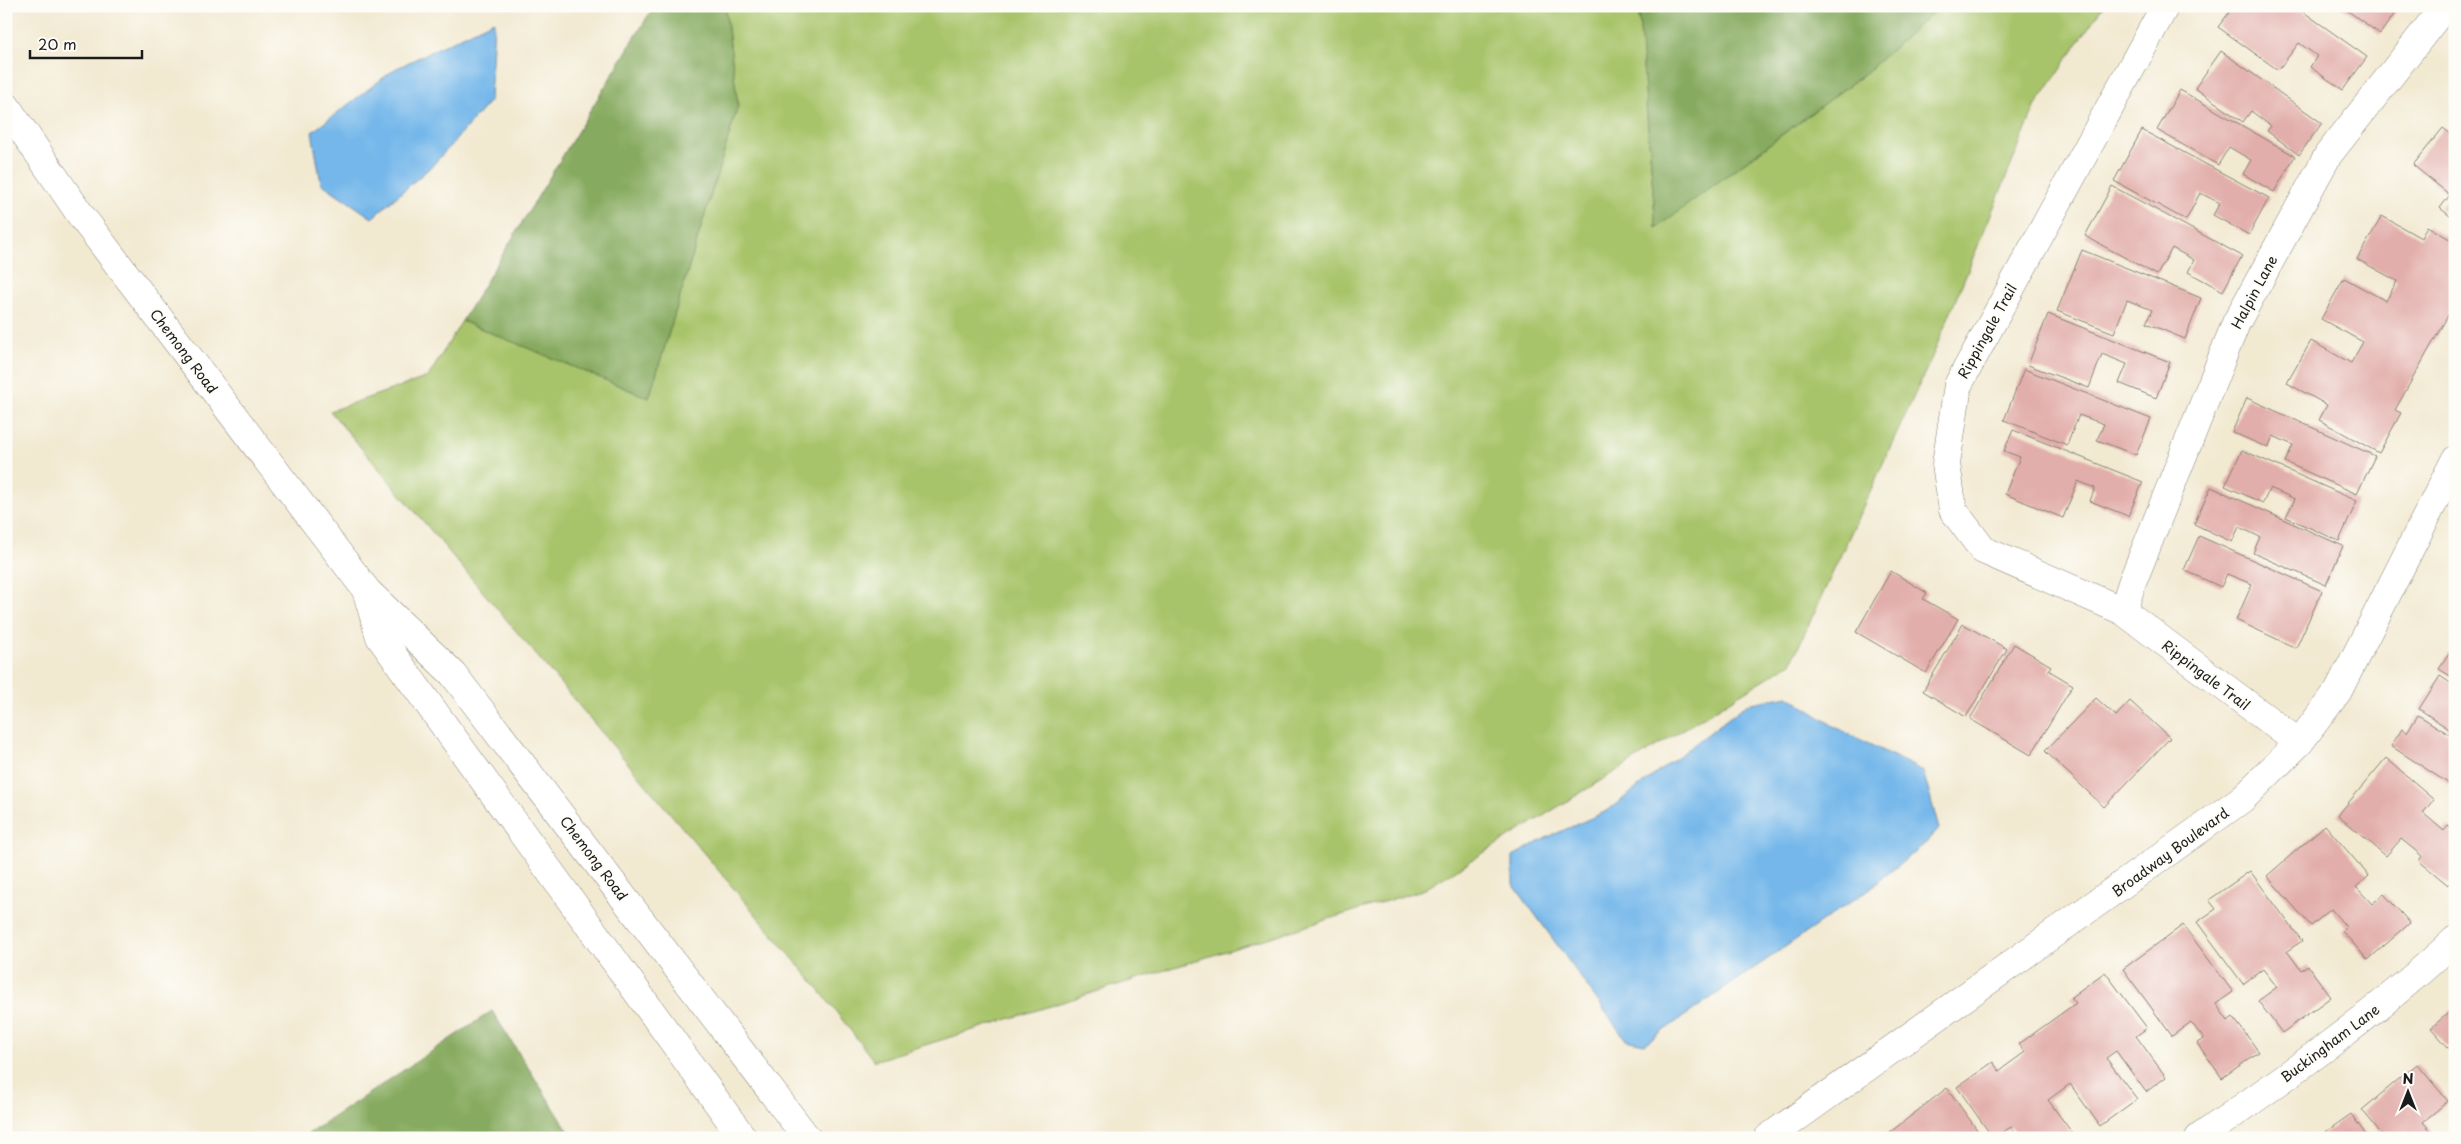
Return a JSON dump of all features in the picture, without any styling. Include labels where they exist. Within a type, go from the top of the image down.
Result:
[{"type":"main road","name":"Rippingale Trail","points":[[2165,6],[1958,385],[1946,464],[1953,510],[1983,550],[2123,611],[2300,743]]},
{"type":"main road","name":"Halpin Lane","points":[[2123,611],[2132,583],[2236,323],[2328,155],[2445,6]]},
{"type":"main road","name":"Chemong Road","points":[[6,106],[82,217],[367,591],[453,674],[807,1138]]},
{"type":"main road","name":"Broadway Boulevard","points":[[1768,1138],[2242,799],[2300,743],[2338,691],[2455,460]]},
{"type":"main road","name":"Chemong Road","points":[[367,591],[380,637],[743,1138]]},
{"type":"main road","name":"Buckingham Lane","points":[[2199,1138],[2390,999],[2455,940]]},
{"type":"green space","points":[[654,6],[725,6],[738,106],[649,398],[462,321]]},
{"type":"green space","points":[[725,6],[1642,6],[1639,16],[1656,228],[1868,71],[1940,6],[2103,6],[2036,105],[1932,357],[1791,663],[1425,889],[874,1061],[817,987],[330,411],[428,377],[462,321],[649,398],[738,106]]},
{"type":"green space","points":[[1642,6],[1940,6],[1868,71],[1656,228],[1639,16]]},
{"type":"green space","points":[[492,1011],[573,1138],[302,1138]]},
{"type":"water","points":[[494,21],[490,101],[433,165],[372,218],[321,183],[312,132],[395,69]]},
{"type":"water","points":[[1788,696],[1835,727],[1923,771],[1939,829],[1927,842],[1868,890],[1644,1044],[1626,1040],[1513,884],[1513,856],[1546,838],[1607,811],[1747,704]]},
{"type":"building","points":[[2234,6],[2295,6],[2367,57],[2343,90],[2310,67],[2317,56],[2299,43],[2278,70],[2218,27]]},
{"type":"building","points":[[2341,6],[2400,6],[2380,34]]},
{"type":"building","points":[[2221,51],[2322,123],[2299,155],[2267,131],[2271,126],[2251,111],[2243,122],[2195,88]]},
{"type":"building","points":[[2180,90],[2295,156],[2274,192],[2243,174],[2251,160],[2229,147],[2218,165],[2157,130]]},
{"type":"building","points":[[2443,128],[2455,137],[2455,220],[2440,208],[2450,195],[2413,165]]},
{"type":"building","points":[[2142,130],[2269,198],[2249,235],[2213,215],[2220,203],[2200,193],[2186,220],[2114,181]]},
{"type":"building","points":[[2112,186],[2242,256],[2223,291],[2188,272],[2194,260],[2172,248],[2157,275],[2085,236]]},
{"type":"building","points":[[2382,216],[2421,238],[2427,226],[2455,242],[2455,303],[2395,410],[2401,413],[2379,453],[2319,420],[2327,405],[2287,383],[2311,341],[2351,363],[2363,342],[2321,319],[2344,278],[2386,301],[2397,281],[2357,259]]},
{"type":"building","points":[[2082,250],[2201,298],[2185,339],[2146,323],[2152,310],[2127,300],[2114,333],[2057,311]]},
{"type":"building","points":[[2048,314],[2170,362],[2156,398],[2119,383],[2127,364],[2102,354],[2089,388],[2028,365]]},
{"type":"building","points":[[2024,369],[2151,419],[2136,455],[2097,440],[2104,424],[2079,415],[2067,445],[2004,420]]},
{"type":"building","points":[[2247,398],[2375,456],[2357,494],[2285,462],[2293,445],[2273,436],[2268,448],[2232,432]]},
{"type":"building","points":[[2013,430],[2143,482],[2128,516],[2090,501],[2095,488],[2078,481],[2063,518],[2005,494],[2020,457],[2004,451]]},
{"type":"building","points":[[2242,450],[2357,501],[2339,541],[2286,517],[2295,499],[2270,488],[2263,503],[2225,486]]},
{"type":"building","points":[[2211,487],[2343,546],[2326,585],[2253,553],[2260,537],[2239,527],[2232,542],[2194,524]]},
{"type":"building","points":[[2199,536],[2322,591],[2296,648],[2236,620],[2252,584],[2227,574],[2221,587],[2184,570]]},
{"type":"building","points":[[1891,571],[1927,593],[1923,599],[1958,619],[1926,673],[1856,632]]},
{"type":"building","points":[[1963,624],[2007,649],[1966,717],[1923,691]]},
{"type":"building","points":[[2014,644],[2051,666],[2048,670],[2073,685],[2031,755],[1970,719]]},
{"type":"building","points":[[2455,645],[2455,679],[2439,669]]},
{"type":"building","points":[[2440,676],[2455,686],[2455,733],[2419,709]]},
{"type":"building","points":[[2096,698],[2116,716],[2130,701],[2170,738],[2104,807],[2045,751]]},
{"type":"building","points":[[2418,715],[2455,738],[2454,787],[2391,746],[2402,729],[2407,733]]},
{"type":"building","points":[[2386,758],[2434,799],[2423,813],[2444,831],[2448,826],[2455,831],[2455,877],[2448,885],[2419,861],[2422,856],[2401,839],[2386,856],[2338,815]]},
{"type":"building","points":[[2325,825],[2369,876],[2356,887],[2372,904],[2384,894],[2410,923],[2368,960],[2342,931],[2346,927],[2331,909],[2311,926],[2267,876]]},
{"type":"building","points":[[2250,871],[2302,941],[2287,951],[2301,970],[2308,966],[2331,997],[2282,1033],[2258,1001],[2277,987],[2263,969],[2243,984],[2197,922],[2216,909],[2209,900]]},
{"type":"building","points":[[2183,925],[2233,992],[2216,1004],[2228,1021],[2233,1017],[2259,1052],[2222,1078],[2197,1043],[2204,1039],[2191,1022],[2172,1036],[2123,969]]},
{"type":"building","points":[[2105,972],[2147,1028],[2136,1036],[2166,1077],[2146,1092],[2116,1051],[2106,1058],[2137,1099],[2100,1126],[2070,1084],[2048,1100],[2076,1138],[2019,1138],[2011,1127],[1993,1138],[1957,1087],[1993,1062],[1999,1071],[2025,1052],[2019,1044],[2076,1003],[2071,997]]},
{"type":"building","points":[[2455,1007],[2455,1055],[2431,1028]]},
{"type":"building","points":[[2417,1064],[2448,1101],[2423,1122],[2437,1138],[2385,1138],[2362,1110]]},
{"type":"building","points":[[1947,1088],[1983,1138],[1887,1138],[1885,1136]]},
{"type":"building","points":[[2351,1114],[2368,1138],[2317,1138]]}]
